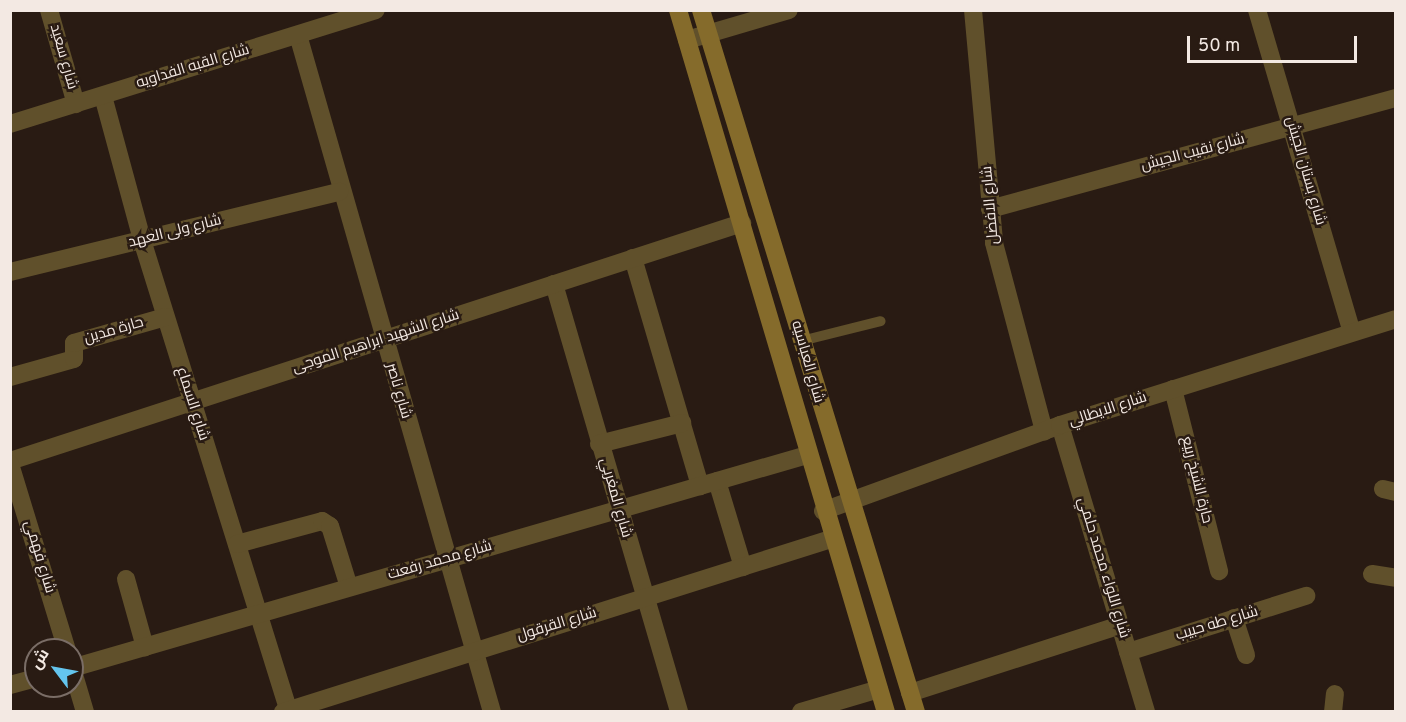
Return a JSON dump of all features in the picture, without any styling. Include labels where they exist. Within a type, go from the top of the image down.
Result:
[{"type":"main road","name":"شارع العباسيه","points":[[678,10],[742,223],[831,539],[886,711]]},
{"type":"main road","name":"شارع العباسيه","points":[[701,10],[848,502],[916,711]]},
{"type":"street","name":"شارع سعيد","points":[[49,10],[76,104]]},
{"type":"street","points":[[687,40],[789,10]]},
{"type":"street","name":"شارع الافضل","points":[[974,10],[990,209],[997,259],[1052,428]]},
{"type":"street","name":"شارع بستان الجيش","points":[[1257,10],[1352,332]]},
{"type":"street","name":"شارع القبه الفداويه","points":[[10,124],[370,11]]},
{"type":"street","name":"شارع ناصر","points":[[298,34],[339,192],[492,711]]},
{"type":"street","name":"شارع السماع","points":[[103,96],[142,240],[259,614],[286,711]]},
{"type":"street","name":"شارع نقيب الجيش","points":[[990,209],[1395,98]]},
{"type":"street","name":"شارع ولى العهد","points":[[10,272],[339,192]]},
{"type":"street","name":"شارع الشهيد ابراهيم الموجى","points":[[10,462],[742,223]]},
{"type":"street","points":[[633,258],[682,423],[743,567]]},
{"type":"street","name":"شارع المغربي","points":[[554,284],[643,599],[679,711]]},
{"type":"street","name":"حارة مدين","points":[[10,377],[74,358],[74,343],[165,317]]},
{"type":"street","name":"شارع الايطالي","points":[[823,511],[1052,428],[1395,319]]},
{"type":"street","name":"حارة الشيخ ربيع","points":[[1173,389],[1219,571]]},
{"type":"street","points":[[599,444],[682,423]]},
{"type":"street","name":"شارع اللواء محمد حلمي","points":[[1052,428],[1120,625],[1146,711]]},
{"type":"street","name":"شارع محمد رفعت","points":[[84,665],[807,455]]},
{"type":"street","name":"شارع فهمي","points":[[10,462],[63,638]]},
{"type":"street","points":[[237,544],[322,521],[330,526],[349,587]]},
{"type":"street","name":"شارع القرقول","points":[[286,711],[831,539]]},
{"type":"street","points":[[1372,574],[1395,578]]},
{"type":"street","points":[[126,579],[145,647]]},
{"type":"street","name":"شارع طه حبيب","points":[[1128,652],[1306,596]]},
{"type":"street","points":[[1234,618],[1246,655]]},
{"type":"street","points":[[910,693],[1120,625]]},
{"type":"street","points":[[801,711],[879,689]]},
{"type":"lane","points":[[801,341],[881,321]]}]
